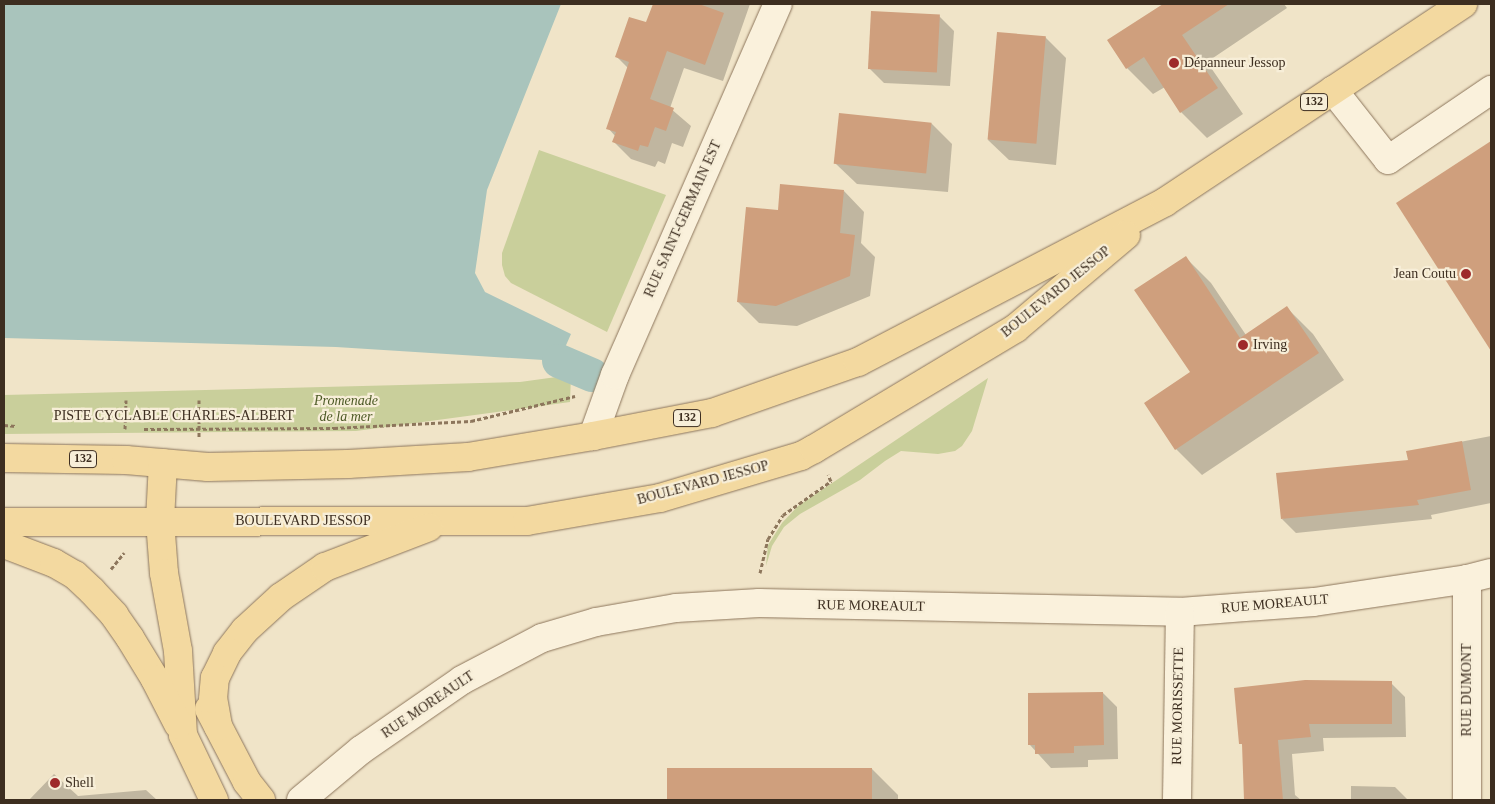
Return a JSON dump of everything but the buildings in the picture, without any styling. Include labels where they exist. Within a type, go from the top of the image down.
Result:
[{"type":"main road","name":"BOULEVARD JESSOP","points":[[163,463],[218,467],[348,464],[459,457],[593,436],[712,413],[858,362],[1165,202],[1463,4]]},
{"type":"main road","name":"BOULEVARD JESSOP","points":[[160,521],[527,521],[660,498],[801,456],[1016,328],[1165,202]]},
{"type":"main road","name":"132","points":[[4,458],[163,463]]},
{"type":"main road","points":[[163,463],[160,521],[164,573],[178,651],[184,736]]},
{"type":"main road","name":"132","points":[[4,522],[160,521]]},
{"type":"main road","points":[[218,726],[213,699],[215,678],[227,653],[244,630],[302,581],[325,567],[444,522]]},
{"type":"main road","points":[[4,544],[54,562],[75,575],[92,590],[114,615],[155,679],[214,800]]},
{"type":"main road","points":[[178,651],[247,782],[261,800]]},
{"type":"street","name":"RUE SAINT-GERMAIN EST","points":[[593,436],[611,387],[778,4]]},
{"type":"street","points":[[1333,90],[1388,160],[1491,90]]},
{"type":"street","name":"RUE MOREAULT","points":[[301,800],[361,750],[462,680],[542,638],[596,622],[676,608],[759,603],[1180,612],[1314,602],[1479,576]]},
{"type":"street","name":"RUE DUMONT","points":[[1467,800],[1479,576]]},
{"type":"street","name":"RUE MORISSETTE","points":[[1177,800],[1180,612]]},
{"type":"path","name":"PISTE CYCLABLE CHARLES-ALBERT","points":[[116,429],[334,428],[471,421],[611,387]]},
{"type":"path","points":[[125,429],[126,400]]},
{"type":"path","points":[[199,400],[200,428]]},
{"type":"path","points":[[4,424],[22,426]]},
{"type":"path","points":[[759,603],[761,565],[768,539],[783,515],[831,481],[814,449]]},
{"type":"green space","points":[[539,150],[666,195],[607,332],[511,283],[505,276],[502,265],[502,253]]},
{"type":"green space","name":"Promenade de la mer","points":[[571,375],[570,402],[356,431],[4,434],[4,395],[520,382]]},
{"type":"green space","points":[[988,378],[972,431],[962,446],[955,451],[938,454],[901,451],[860,480],[800,514],[784,527],[772,546],[766,566],[768,545],[782,523],[798,506]]},
{"type":"water","points":[[4,4],[561,4],[487,190],[475,273],[485,292],[571,334],[559,361],[336,347],[4,338]]},
{"type":"waterway","points":[[559,361],[592,375]]},
{"type":"place","name":"Dépanneur Jessop","points":[[1174,63]]},
{"type":"place","name":"Jean Coutu","points":[[1466,274]]},
{"type":"place","name":"Irving","points":[[1243,345]]},
{"type":"place","name":"Shell","points":[[55,783]]}]
